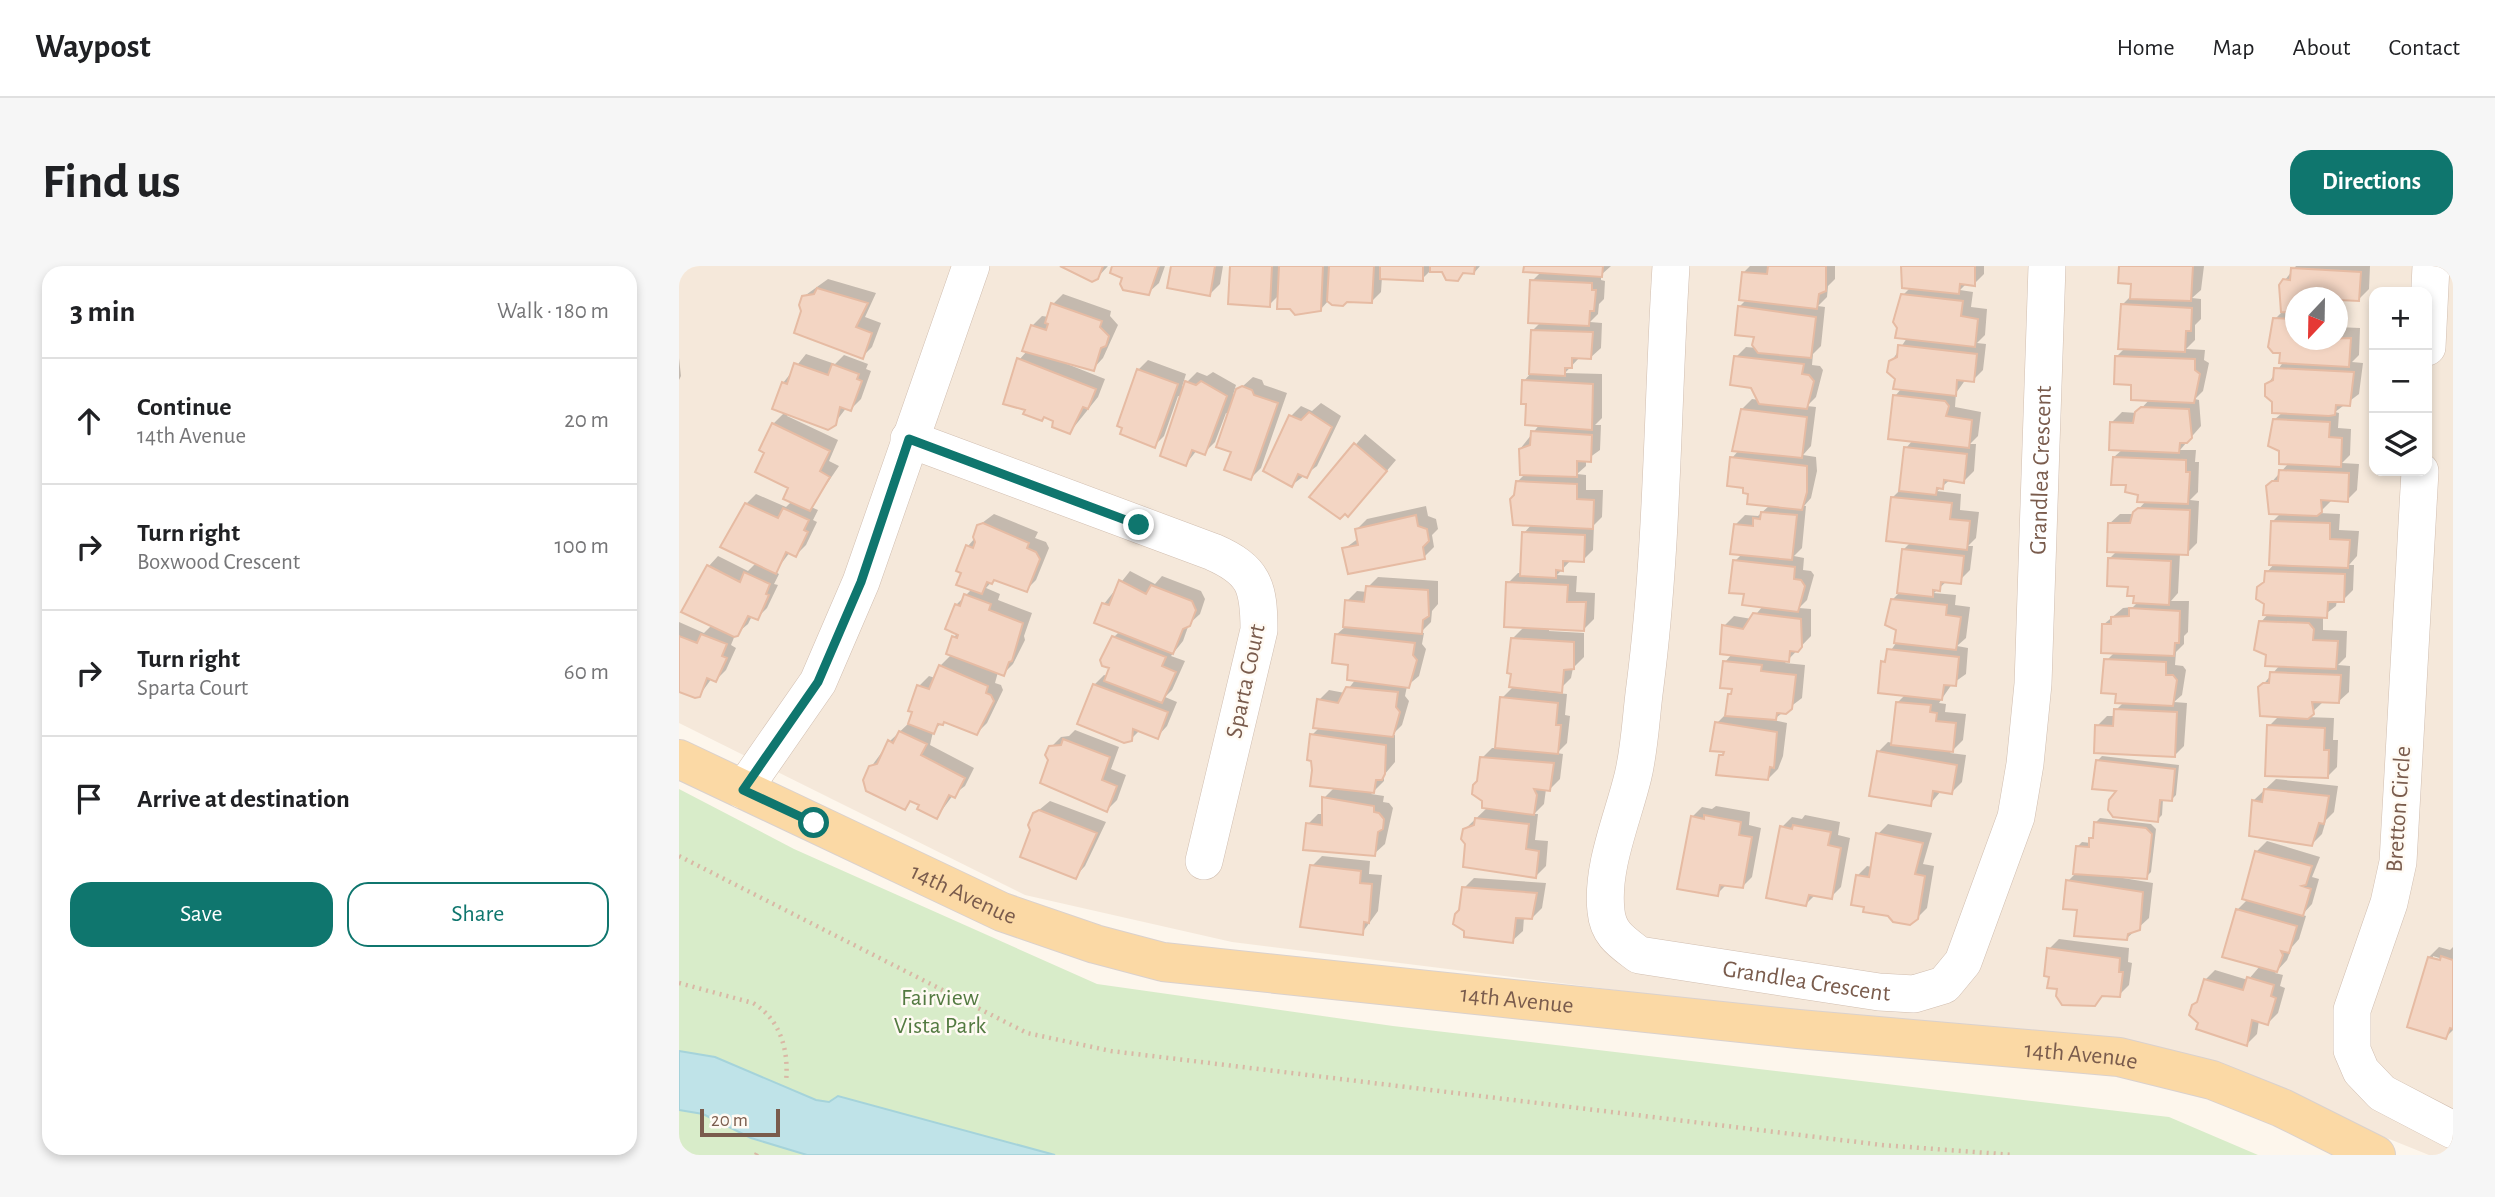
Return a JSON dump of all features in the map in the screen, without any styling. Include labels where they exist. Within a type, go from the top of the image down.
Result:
[{"type":"main road","name":"14th Avenue","points":[[679,759],[1002,912],[1095,944],[1163,962],[1798,1029],[2119,1057],[2212,1080],[2282,1108],[2376,1155]]},
{"type":"street","points":[[743,790],[818,682],[861,582],[971,266]]},
{"type":"street","name":"Grandlea Crescent","points":[[1671,266],[1663,397],[1664,477],[1653,626],[1634,772],[1609,872],[1606,910],[1612,935],[1639,955],[1879,992],[1913,994],[1944,985],[1963,962],[2016,817],[2025,764],[2033,684],[2047,266]]},
{"type":"street","points":[[2430,287],[2431,266]]},
{"type":"street","name":"Sparta Court","points":[[909,439],[1213,552],[1235,562],[1251,577],[1259,598],[1259,629],[1204,861]]},
{"type":"street","name":"Bretton Circle","points":[[2420,476],[2398,862],[2389,903],[2352,1010],[2352,1050],[2361,1071],[2382,1093],[2453,1130]]},
{"type":"path","points":[[679,856],[1027,1032],[1124,1053],[1882,1145],[2014,1155]]},
{"type":"path","points":[[679,983],[753,1003],[762,1009],[777,1028],[785,1047],[786,1082]]},
{"type":"shaded area","points":[[679,266],[2453,266],[2453,1155],[2429,1155],[2200,1063],[1232,942],[1025,895],[679,723]]},
{"type":"green space","name":"Fairview Vista Park","points":[[679,789],[794,849],[1097,984],[1393,1026],[2169,1117],[2258,1155],[679,1155]]},
{"type":"water","points":[[679,1051],[715,1057],[816,1100],[829,1102],[838,1096],[1055,1155],[807,1155],[751,1138],[703,1114],[679,1110]]},
{"type":"building","points":[[1060,266],[1103,266],[1098,279],[1092,282]]},
{"type":"building","points":[[1112,266],[1159,266],[1149,295],[1123,290],[1120,284],[1122,278],[1110,273]]},
{"type":"building","points":[[1171,266],[1215,266],[1210,296],[1167,288]]},
{"type":"building","points":[[1230,266],[1272,266],[1270,307],[1228,304]]},
{"type":"building","points":[[1279,266],[1323,266],[1321,311],[1295,315],[1290,309],[1277,309]]},
{"type":"building","points":[[1329,266],[1374,266],[1372,303],[1347,302],[1343,306],[1332,305],[1327,301]]},
{"type":"building","points":[[1380,266],[1423,266],[1423,281],[1380,279]]},
{"type":"building","points":[[1430,266],[1475,266],[1474,274],[1463,273],[1458,281],[1446,280],[1442,272],[1430,272]]},
{"type":"building","points":[[1524,266],[1603,266],[1602,277],[1523,272]]},
{"type":"building","points":[[1768,266],[1826,266],[1826,291],[1819,294],[1817,309],[1739,300],[1742,272],[1767,274]]},
{"type":"building","points":[[1901,266],[1975,266],[1975,286],[1960,284],[1959,294],[1902,288]]},
{"type":"building","points":[[2119,266],[2193,266],[2191,301],[2130,299],[2131,284],[2118,283]]},
{"type":"building","points":[[2291,268],[2361,272],[2359,301],[2348,300],[2348,287],[2285,287],[2285,312],[2281,312],[2279,285],[2283,279],[2290,280]]},
{"type":"building","points":[[1530,280],[1592,283],[1592,290],[1596,290],[1589,326],[1528,323]]},
{"type":"building","points":[[817,288],[868,303],[856,327],[872,333],[863,359],[794,333],[801,311],[799,305],[802,296],[814,294]]},
{"type":"building","points":[[1901,294],[1963,301],[1961,316],[1978,319],[1975,347],[1895,338],[1897,328],[1893,322]]},
{"type":"building","points":[[1051,303],[1102,321],[1100,327],[1109,336],[1106,346],[1101,348],[1094,371],[1022,351],[1031,325],[1046,330],[1048,324],[1045,323]]},
{"type":"building","points":[[2121,304],[2192,308],[2191,331],[2186,331],[2185,352],[2118,349]]},
{"type":"building","points":[[1738,306],[1816,317],[1811,358],[1758,353],[1752,345],[1754,337],[1735,335]]},
{"type":"building","points":[[2273,318],[2285,319],[2285,350],[2348,350],[2348,338],[2351,338],[2349,367],[2279,363],[2280,353],[2273,353],[2268,347]]},
{"type":"building","points":[[1531,330],[1593,332],[1591,359],[1572,358],[1572,368],[1565,368],[1565,376],[1529,374]]},
{"type":"building","points":[[1898,345],[1977,354],[1974,382],[1957,380],[1956,396],[1893,389],[1895,379],[1887,372],[1889,361],[1897,357]]},
{"type":"building","points":[[1734,356],[1804,364],[1802,374],[1809,375],[1814,381],[1807,409],[1759,404],[1751,388],[1730,385]]},
{"type":"building","points":[[2115,356],[2195,359],[2195,370],[2200,374],[2194,403],[2131,400],[2131,385],[2114,384]]},
{"type":"building","points":[[1017,358],[1096,389],[1088,409],[1083,407],[1070,434],[1052,427],[1053,421],[1044,417],[1042,421],[1023,414],[1025,410],[1003,404]]},
{"type":"building","points":[[794,363],[828,375],[832,364],[859,374],[857,379],[862,381],[851,411],[840,407],[836,425],[828,430],[772,409],[782,382],[787,384]]},
{"type":"building","points":[[2274,368],[2354,372],[2350,406],[2336,405],[2335,415],[2329,416],[2272,413],[2272,402],[2265,396],[2265,384],[2273,380]]},
{"type":"building","points":[[1137,369],[1178,384],[1155,448],[1120,434],[1122,428],[1117,426]]},
{"type":"building","points":[[1522,380],[1593,384],[1592,430],[1525,425],[1526,404],[1521,404]]},
{"type":"building","points":[[1185,381],[1196,385],[1201,381],[1227,396],[1205,455],[1192,450],[1186,466],[1160,456]]},
{"type":"building","points":[[1242,386],[1252,390],[1254,395],[1278,403],[1251,480],[1224,470],[1231,452],[1216,447],[1236,389]]},
{"type":"building","points":[[1893,395],[1945,401],[1949,406],[1946,416],[1972,420],[1969,448],[1888,439]]},
{"type":"building","points":[[2141,407],[2189,409],[2192,438],[2187,443],[2180,443],[2179,453],[2109,450],[2110,422],[2133,423],[2135,412]]},
{"type":"building","points":[[1741,409],[1807,417],[1802,458],[1732,451]]},
{"type":"building","points":[[1309,412],[1332,427],[1307,478],[1298,474],[1292,487],[1263,471],[1289,415],[1301,420]]},
{"type":"building","points":[[2273,419],[2330,422],[2329,437],[2342,438],[2341,467],[2279,464],[2279,451],[2268,446]]},
{"type":"building","points":[[772,423],[830,451],[820,471],[830,477],[810,511],[783,499],[788,488],[755,472],[764,453],[759,450]]},
{"type":"building","points":[[1531,431],[1592,435],[1591,462],[1577,461],[1577,477],[1520,475],[1519,449],[1530,445]]},
{"type":"building","points":[[1354,443],[1387,471],[1348,517],[1345,514],[1340,519],[1309,497]]},
{"type":"building","points":[[1904,447],[1967,454],[1964,483],[1944,480],[1943,489],[1937,488],[1936,495],[1899,491]]},
{"type":"building","points":[[1730,457],[1807,466],[1807,492],[1802,510],[1747,504],[1748,494],[1743,493],[1743,488],[1727,486]]},
{"type":"building","points":[[2113,457],[2186,460],[2186,472],[2190,472],[2188,504],[2137,502],[2138,495],[2125,492],[2126,485],[2111,485]]},
{"type":"building","points":[[2279,470],[2349,473],[2348,502],[2321,500],[2322,512],[2317,516],[2269,514],[2266,486],[2272,481],[2278,481]]},
{"type":"building","points":[[1516,481],[1577,484],[1577,499],[1594,500],[1593,529],[1513,525],[1510,499],[1514,495]]},
{"type":"building","points":[[1891,497],[1952,503],[1950,519],[1970,521],[1967,550],[1886,541]]},
{"type":"building","points":[[745,503],[778,518],[783,508],[809,520],[804,530],[808,532],[796,557],[786,552],[776,574],[720,547]]},
{"type":"building","points":[[2138,508],[2190,510],[2188,555],[2107,552],[2108,523],[2130,523],[2133,512]]},
{"type":"building","points":[[1761,512],[1797,515],[1792,560],[1730,554],[1734,524],[1753,526],[1753,518],[1760,519]]},
{"type":"building","points":[[1416,515],[1418,526],[1427,529],[1429,541],[1423,547],[1425,559],[1348,574],[1342,548],[1358,545],[1355,529]]},
{"type":"building","points":[[2271,521],[2330,523],[2330,539],[2350,540],[2348,568],[2269,565]]},
{"type":"building","points":[[983,523],[1029,543],[1027,548],[1036,552],[1040,559],[1027,592],[994,580],[992,584],[987,582],[982,594],[956,585],[961,573],[956,571],[966,545],[973,548],[977,525]]},
{"type":"building","points":[[1522,532],[1585,535],[1584,562],[1563,561],[1563,571],[1556,570],[1556,578],[1520,576]]},
{"type":"building","points":[[1902,549],[1964,556],[1961,584],[1941,582],[1940,591],[1933,590],[1933,597],[1897,593]]},
{"type":"building","points":[[2108,558],[2171,561],[2169,605],[2133,603],[2134,596],[2127,596],[2128,587],[2107,586]]},
{"type":"building","points":[[1733,560],[1795,567],[1794,579],[1801,580],[1805,586],[1798,612],[1742,605],[1744,594],[1729,593]]},
{"type":"building","points":[[707,565],[740,582],[744,572],[770,584],[766,594],[769,595],[758,620],[748,616],[738,636],[734,637],[681,612]]},
{"type":"building","points":[[2265,571],[2345,574],[2344,602],[2328,602],[2327,618],[2263,615],[2264,604],[2256,599],[2257,587],[2264,582]]},
{"type":"building","points":[[1119,580],[1146,594],[1151,585],[1192,601],[1196,610],[1190,626],[1183,629],[1173,654],[1094,623],[1102,603],[1109,605]]},
{"type":"building","points":[[1506,582],[1568,585],[1567,602],[1586,602],[1584,631],[1504,627]]},
{"type":"building","points":[[1366,586],[1428,590],[1429,616],[1423,620],[1422,634],[1343,627],[1345,600],[1364,602]]},
{"type":"building","points":[[964,594],[991,604],[989,610],[1023,623],[1012,661],[1009,662],[1004,676],[946,654],[952,636],[957,638],[958,635],[945,629],[955,604],[960,606]]},
{"type":"building","points":[[1891,599],[1947,605],[1946,615],[1961,617],[1956,650],[1894,643],[1896,630],[1885,625]]},
{"type":"building","points":[[2129,608],[2180,611],[2179,643],[2175,643],[2174,656],[2101,653],[2102,624],[2111,624],[2111,617],[2129,616]]},
{"type":"building","points":[[1753,613],[1801,619],[1802,647],[1798,652],[1790,651],[1789,662],[1720,654],[1722,625],[1743,629]]},
{"type":"building","points":[[2259,621],[2309,623],[2314,629],[2313,640],[2338,641],[2336,669],[2265,666],[2266,655],[2254,650]]},
{"type":"building","points":[[701,634],[727,644],[722,656],[727,658],[716,682],[707,678],[700,697],[695,698],[679,692],[679,636],[697,643]]},
{"type":"building","points":[[1335,634],[1415,643],[1413,655],[1417,660],[1409,688],[1347,680],[1348,665],[1332,663]]},
{"type":"building","points":[[1112,636],[1166,657],[1162,666],[1176,672],[1162,703],[1104,681],[1109,668],[1102,666],[1100,660]]},
{"type":"building","points":[[1511,638],[1574,642],[1574,669],[1564,670],[1562,693],[1509,687],[1511,674],[1507,673]]},
{"type":"building","points":[[1887,649],[1959,657],[1956,686],[1944,685],[1942,700],[1878,693],[1881,661],[1885,662]]},
{"type":"building","points":[[2104,659],[2166,662],[2166,675],[2173,675],[2177,680],[2173,706],[2115,703],[2116,694],[2101,693]]},
{"type":"building","points":[[1723,661],[1762,665],[1761,671],[1796,675],[1792,709],[1786,714],[1777,713],[1776,720],[1725,716],[1728,694],[1731,694],[1732,689],[1720,688]]},
{"type":"building","points":[[939,665],[988,686],[986,693],[991,695],[994,701],[977,735],[944,722],[943,725],[938,724],[934,734],[908,724],[912,712],[908,711],[917,685],[929,689]]},
{"type":"building","points":[[2270,672],[2341,675],[2339,703],[2312,702],[2314,714],[2308,719],[2260,716],[2258,687],[2269,683]]},
{"type":"building","points":[[1093,684],[1168,712],[1158,739],[1133,729],[1132,741],[1124,743],[1077,724]]},
{"type":"building","points":[[1346,687],[1398,692],[1396,707],[1400,712],[1393,737],[1313,728],[1317,699],[1338,703]]},
{"type":"building","points":[[1500,697],[1558,703],[1556,725],[1561,725],[1558,754],[1495,748]]},
{"type":"building","points":[[1896,702],[1931,705],[1930,712],[1937,713],[1936,721],[1956,723],[1953,752],[1891,745]]},
{"type":"building","points":[[2114,709],[2177,712],[2175,757],[2094,753],[2095,725],[2113,726]]},
{"type":"building","points":[[1715,722],[1777,732],[1774,768],[1770,767],[1768,780],[1716,775],[1719,755],[1724,752],[1710,751]]},
{"type":"building","points":[[2267,725],[2325,728],[2324,750],[2329,750],[2328,778],[2265,776]]},
{"type":"building","points":[[899,731],[927,744],[921,755],[965,778],[955,798],[949,795],[937,819],[917,809],[919,805],[910,801],[905,810],[866,791],[863,780],[869,766],[877,764],[888,740],[893,743]]},
{"type":"building","points":[[1310,734],[1386,745],[1385,774],[1382,780],[1376,780],[1374,793],[1310,786],[1311,761],[1307,760]]},
{"type":"building","points":[[1063,739],[1110,757],[1102,780],[1117,786],[1107,812],[1040,783],[1048,760],[1045,755],[1049,746],[1061,745]]},
{"type":"building","points":[[1877,751],[1957,765],[1952,794],[1933,791],[1931,806],[1869,796]]},
{"type":"building","points":[[1480,757],[1554,763],[1550,791],[1534,789],[1537,795],[1534,815],[1482,808],[1482,801],[1472,794],[1473,785],[1477,781]]},
{"type":"building","points":[[2096,760],[2175,769],[2172,801],[2160,800],[2158,822],[2113,817],[2108,810],[2109,800],[2116,791],[2092,789]]},
{"type":"building","points":[[2264,789],[2329,796],[2324,824],[2319,823],[2312,846],[2249,836],[2252,800],[2262,802]]},
{"type":"building","points":[[1322,797],[1374,806],[1374,812],[1384,819],[1383,829],[1378,832],[1375,856],[1303,850],[1306,823],[1322,825]]},
{"type":"building","points":[[1039,810],[1097,833],[1076,879],[1020,857],[1030,830],[1028,825],[1033,813]]},
{"type":"building","points":[[1704,815],[1741,822],[1739,835],[1752,837],[1743,888],[1720,885],[1718,896],[1677,889],[1691,816],[1704,819]]},
{"type":"building","points":[[1475,818],[1529,824],[1526,849],[1539,851],[1536,878],[1463,867],[1463,829],[1474,825]]},
{"type":"building","points":[[2094,822],[2146,828],[2152,834],[2147,879],[2073,874],[2076,846],[2089,847],[2089,838],[2093,838]]},
{"type":"building","points":[[1793,825],[1831,832],[1828,845],[1841,848],[1832,899],[1809,895],[1806,906],[1766,898],[1780,826],[1792,829]]},
{"type":"building","points":[[1876,833],[1923,843],[1915,874],[1925,876],[1918,919],[1910,925],[1893,922],[1888,916],[1863,912],[1864,907],[1851,905],[1856,875],[1869,877]]},
{"type":"building","points":[[2255,851],[2312,866],[2306,885],[2302,886],[2311,889],[2303,916],[2242,899]]},
{"type":"building","points":[[1310,865],[1361,871],[1360,883],[1372,884],[1369,923],[1364,922],[1363,935],[1300,927]]},
{"type":"building","points":[[2066,880],[2143,892],[2140,930],[2128,934],[2127,940],[2074,936],[2077,910],[2063,909]]},
{"type":"building","points":[[1462,887],[1537,893],[1532,919],[1516,918],[1513,943],[1464,937],[1464,931],[1453,924],[1455,914],[1459,910]]},
{"type":"building","points":[[2236,909],[2297,926],[2289,953],[2281,951],[2283,955],[2277,972],[2222,957]]},
{"type":"building","points":[[2047,948],[2120,958],[2119,972],[2123,972],[2120,997],[2102,996],[2095,1006],[2062,1005],[2056,996],[2057,989],[2047,988],[2049,977],[2044,976]]},
{"type":"building","points":[[2441,956],[2453,960],[2453,1029],[2450,1028],[2446,1039],[2407,1027],[2428,957],[2440,960]]},
{"type":"building","points":[[2247,977],[2274,985],[2271,996],[2276,998],[2268,1025],[2252,1020],[2247,1046],[2196,1029],[2198,1023],[2189,1015],[2192,1005],[2197,1002],[2204,979],[2243,990]]},
{"type":"route","points":[[814,823],[743,790],[818,682],[861,582],[909,439],[1139,525]]}]
